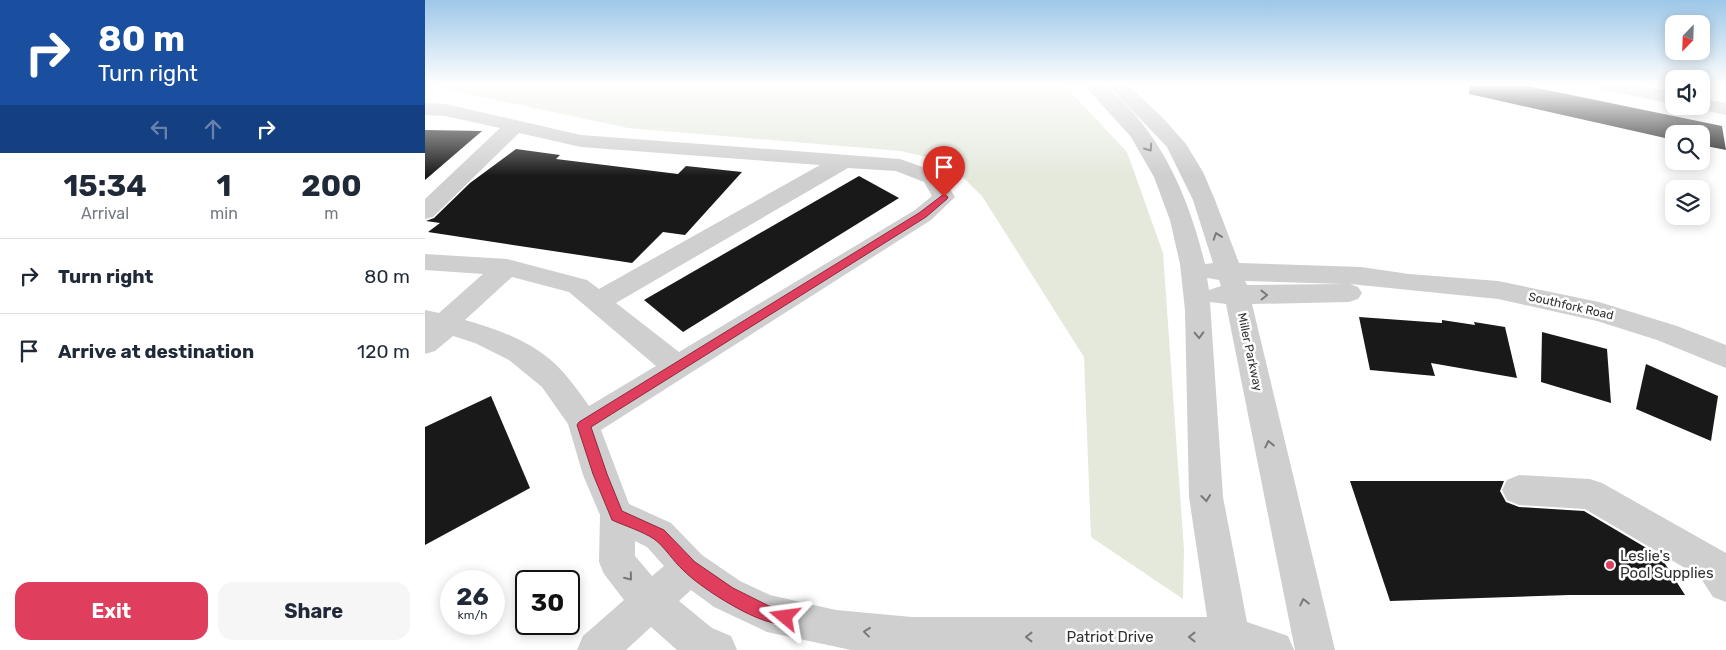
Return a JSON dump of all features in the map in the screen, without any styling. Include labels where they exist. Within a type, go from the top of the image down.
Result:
[{"type":"street","points":[[468,115],[581,141],[900,165],[932,178],[944,197],[923,215],[584,425]]},
{"type":"street","points":[[1124,115],[1162,167],[1178,204],[1196,283],[1206,497],[1230,643]]},
{"type":"street","name":"Miller Parkway","points":[[1149,115],[1175,144],[1192,172],[1233,283],[1315,650]]},
{"type":"street","points":[[425,212],[514,126]]},
{"type":"street","points":[[597,302],[844,161]]},
{"type":"street","points":[[425,262],[507,268],[578,286],[677,367]]},
{"type":"street","points":[[436,328],[507,268]]},
{"type":"street","name":"Southfork Road","points":[[1196,283],[1317,284],[1374,292],[1409,283],[1498,290],[1555,301],[1634,322],[1726,357]]},
{"type":"street","points":[[436,328],[485,336],[519,352],[551,379],[584,425],[600,474],[617,515],[617,562],[650,602],[698,642],[717,650]]},
{"type":"street","points":[[1519,490],[1590,494],[1713,565],[1726,584]]},
{"type":"street","name":"Patriot Drive","points":[[617,515],[659,534],[689,567],[727,594],[767,613],[836,629],[912,637],[1230,643],[1274,650]]},
{"type":"street","points":[[597,650],[689,567]]},
{"type":"shaded area","points":[[568,115],[1093,115],[1127,152],[1163,253],[1184,550],[1183,599],[1091,537],[1084,357],[982,196],[947,162],[901,151],[628,128]]},
{"type":"building","points":[[1564,115],[1670,115],[1722,126],[1726,150],[1710,147],[1710,125],[1665,125],[1665,138]]},
{"type":"building","points":[[425,130],[482,131],[425,180]]},
{"type":"building","points":[[516,149],[560,155],[556,159],[678,174],[686,166],[742,172],[685,235],[663,232],[632,263],[428,232],[440,223],[426,221],[434,218],[470,183]]},
{"type":"building","points":[[859,176],[899,198],[683,332],[644,300]]},
{"type":"building","points":[[1359,317],[1442,323],[1442,320],[1475,325],[1474,322],[1505,327],[1517,378],[1431,363],[1435,376],[1370,370]]},
{"type":"building","points":[[1542,332],[1607,349],[1611,403],[1541,382]]},
{"type":"building","points":[[1646,364],[1718,396],[1711,441],[1636,409]]},
{"type":"building","points":[[491,396],[530,488],[425,545],[425,427]]},
{"type":"building","points":[[1350,481],[1504,481],[1500,491],[1506,502],[1519,507],[1584,511],[1660,556],[1685,595],[1569,595],[1390,601]]},
{"type":"place","name":"Leslie's Pool Supplies","points":[[1610,565]]},
{"type":"route","points":[[785,617],[767,613],[727,594],[689,567],[659,534],[617,515],[600,474],[584,425],[923,215],[944,197]]}]
